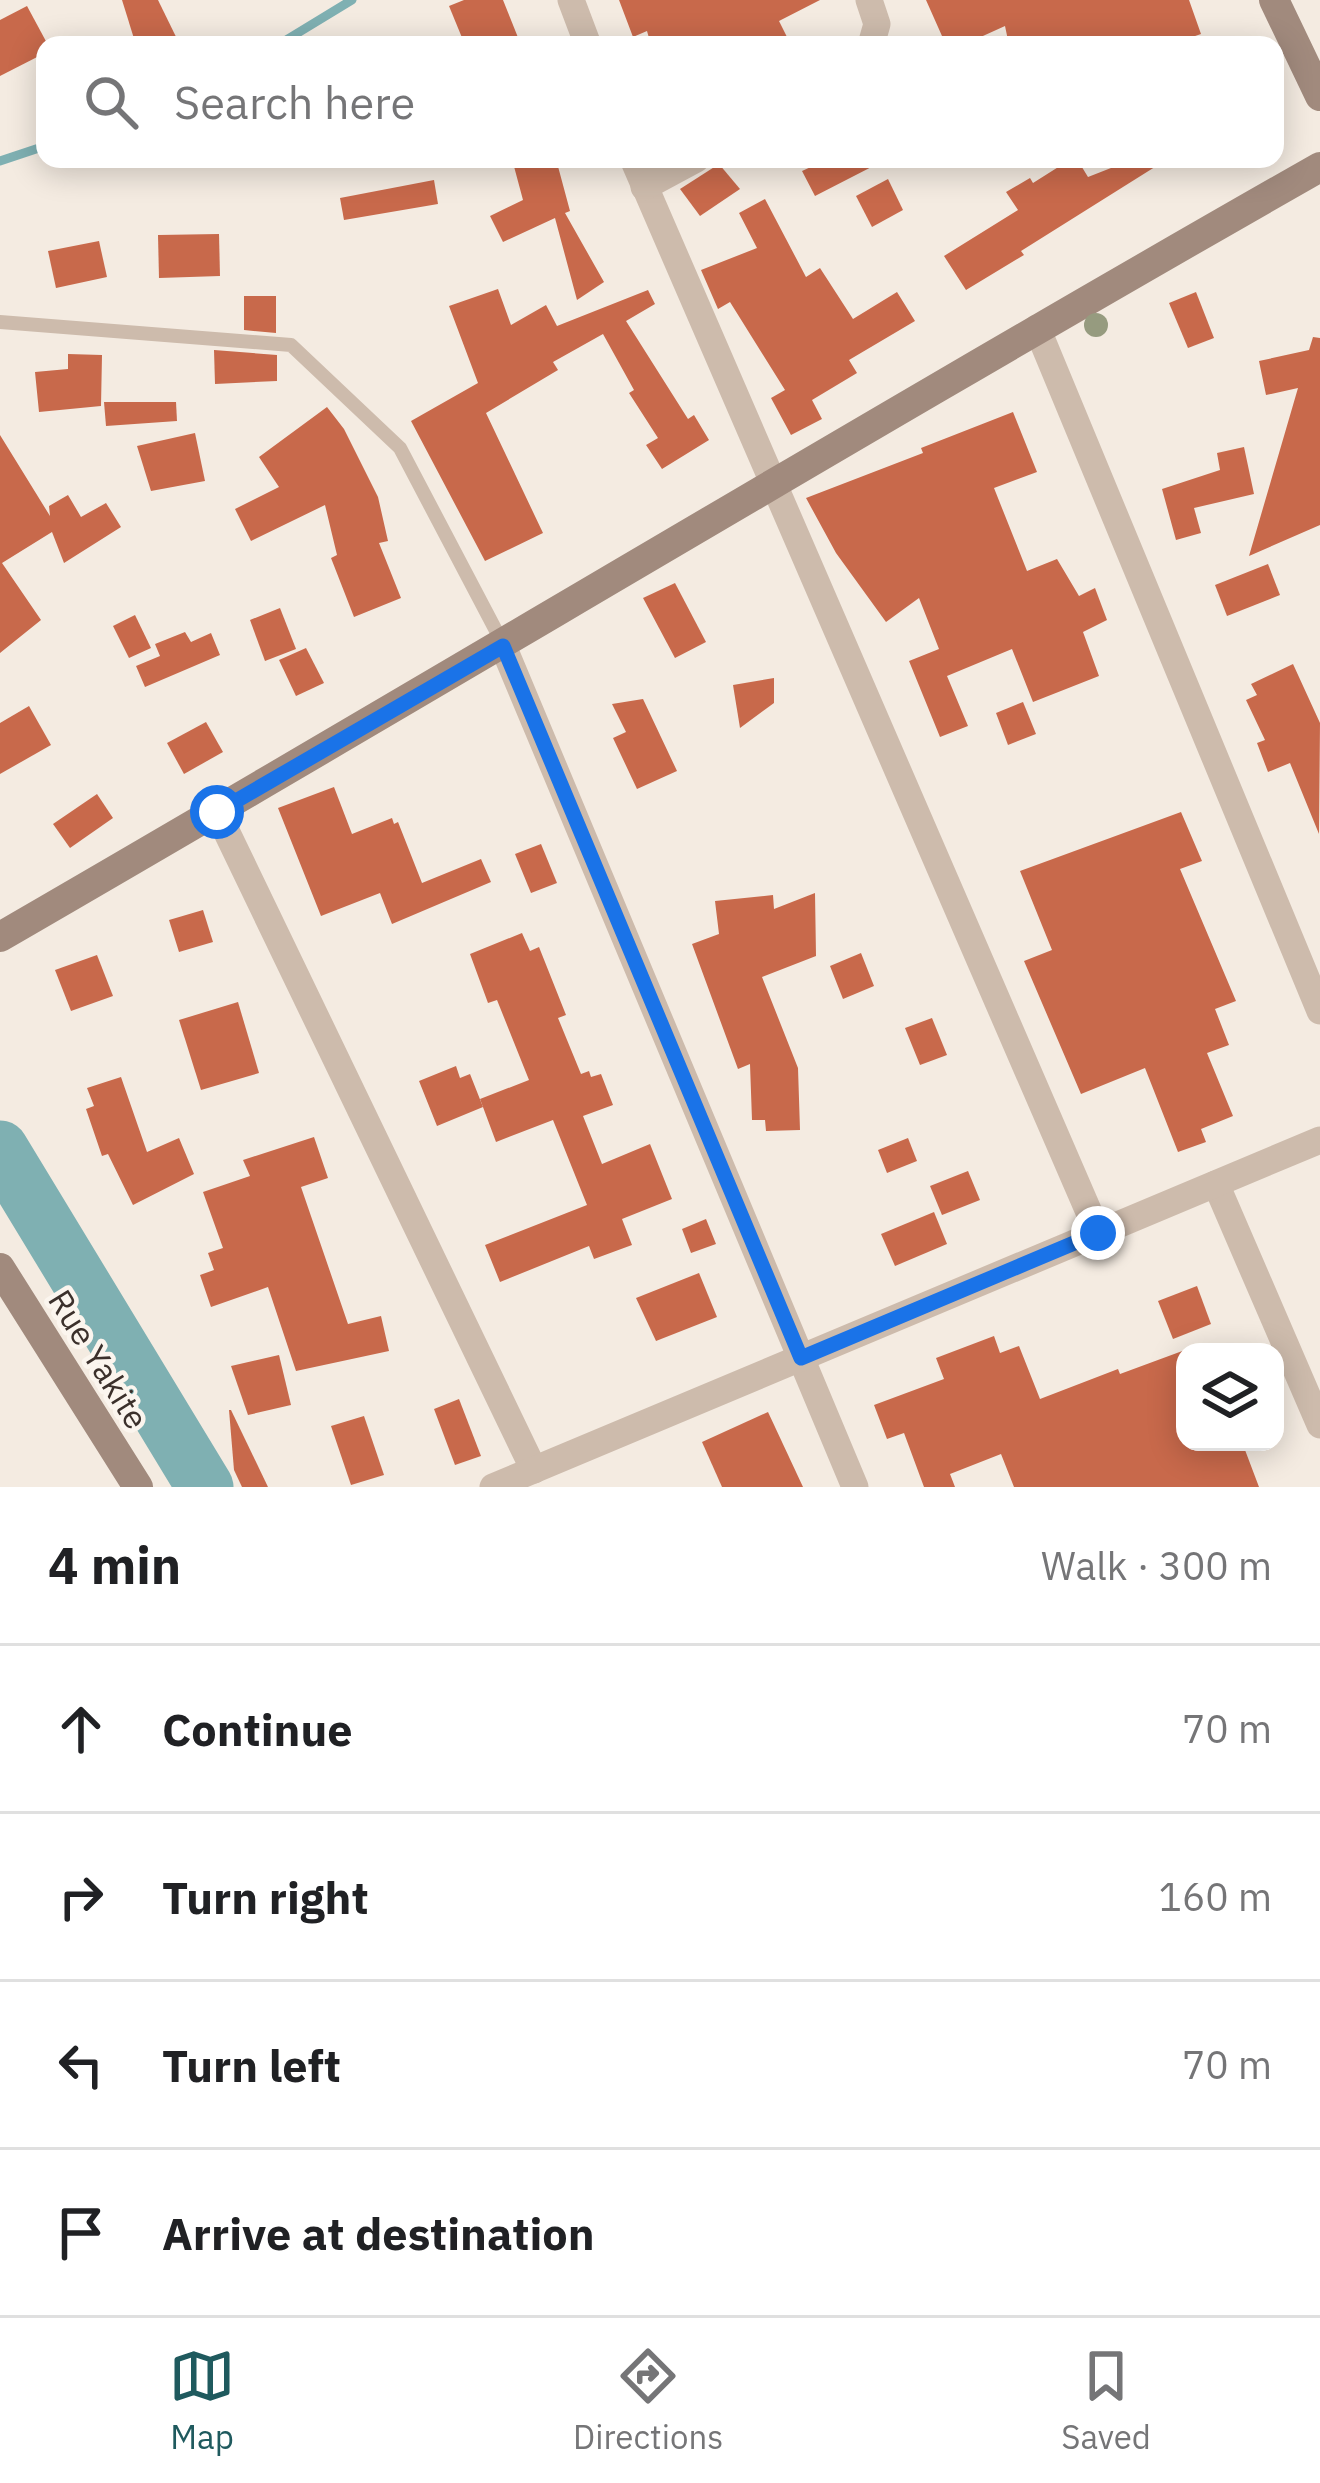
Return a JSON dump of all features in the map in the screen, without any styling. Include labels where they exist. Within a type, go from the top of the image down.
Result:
[{"type":"street","points":[[571,0],[585,36]]},
{"type":"street","points":[[869,0],[878,25],[875,36]]},
{"type":"street","points":[[1274,0],[1320,96]]},
{"type":"street","points":[[0,937],[1320,167]]},
{"type":"street","points":[[636,168],[1098,1233]]},
{"type":"street","points":[[644,188],[680,168]]},
{"type":"street","points":[[1037,328],[1320,1011]]},
{"type":"street","points":[[503,646],[855,1487]]},
{"type":"street","points":[[217,812],[534,1470]]},
{"type":"street","points":[[493,1487],[1320,1140]]},
{"type":"street","points":[[1216,1184],[1320,1425]]},
{"type":"street","name":"Rue Yakite","points":[[0,1268],[138,1487]]},
{"type":"lane","points":[[0,322],[292,345],[400,448],[503,646]]},
{"type":"building","points":[[122,0],[158,0],[176,36],[133,36]]},
{"type":"building","points":[[464,0],[503,0],[517,36],[461,36],[449,6]]},
{"type":"building","points":[[619,0],[820,0],[779,21],[786,36],[648,36],[647,31],[633,36]]},
{"type":"building","points":[[926,0],[1189,0],[1201,34],[1007,36],[1005,26],[983,36],[942,36]]},
{"type":"building","points":[[27,6],[43,36],[36,36],[36,58],[0,76],[0,20]]},
{"type":"building","points":[[514,168],[558,168],[570,211],[565,213],[604,282],[577,300],[555,218],[503,242],[490,216],[523,200]]},
{"type":"building","points":[[713,168],[722,168],[740,189],[700,216],[680,189]]},
{"type":"building","points":[[809,168],[869,168],[815,196],[802,171]]},
{"type":"building","points":[[1057,168],[1082,168],[1088,177],[1111,168],[1153,168],[966,290],[944,256],[1018,210],[1006,192],[1030,178],[1033,183]]},
{"type":"building","points":[[888,179],[903,210],[872,227],[856,196]]},
{"type":"building","points":[[434,180],[438,204],[344,220],[340,198]]},
{"type":"building","points":[[765,199],[806,277],[820,268],[853,319],[897,292],[915,321],[849,360],[857,373],[812,400],[822,419],[791,435],[771,398],[785,390],[730,302],[718,309],[701,270],[757,248],[739,213]]},
{"type":"building","points":[[219,234],[220,276],[159,278],[158,235]]},
{"type":"building","points":[[99,241],[107,277],[56,288],[48,251]]},
{"type":"building","points":[[498,289],[511,325],[546,305],[557,326],[648,290],[655,304],[626,321],[688,419],[694,415],[709,440],[662,469],[646,445],[658,438],[629,393],[634,390],[603,334],[553,362],[558,370],[486,413],[543,533],[485,561],[411,421],[478,383],[449,306]]},
{"type":"building","points":[[1196,292],[1214,338],[1188,348],[1169,303]]},
{"type":"building","points":[[244,296],[276,296],[276,333],[244,330]]},
{"type":"building","points":[[1313,337],[1320,338],[1320,525],[1249,556],[1298,388],[1266,395],[1259,361],[1309,350]]},
{"type":"building","points":[[214,350],[277,355],[277,381],[215,384]]},
{"type":"building","points":[[68,354],[102,355],[101,406],[39,412],[35,372],[68,369]]},
{"type":"building","points":[[104,402],[176,402],[177,421],[106,426]]},
{"type":"building","points":[[327,407],[344,429],[378,497],[388,541],[379,543],[401,598],[354,617],[331,558],[337,555],[325,505],[251,541],[235,509],[279,487],[259,457]]},
{"type":"building","points":[[1013,412],[1037,472],[994,488],[1027,571],[1057,559],[1079,596],[1095,588],[1107,620],[1083,632],[1099,676],[1033,702],[1012,649],[947,676],[968,726],[940,737],[909,661],[939,649],[919,598],[886,622],[836,553],[806,498]]},
{"type":"building","points":[[195,433],[205,481],[151,491],[137,446]]},
{"type":"building","points":[[0,435],[50,516],[49,506],[68,495],[81,517],[106,503],[121,527],[64,563],[52,532],[2,563],[41,620],[0,653]]},
{"type":"building","points":[[1244,447],[1254,494],[1194,508],[1201,533],[1176,540],[1162,489],[1220,470],[1217,453]]},
{"type":"building","points":[[1268,564],[1280,595],[1227,616],[1215,585]]},
{"type":"building","points":[[675,583],[706,642],[675,658],[643,598]]},
{"type":"building","points":[[280,608],[296,649],[265,661],[250,620]]},
{"type":"building","points":[[135,615],[151,648],[129,658],[113,626]]},
{"type":"building","points":[[185,632],[191,642],[211,633],[220,655],[145,687],[136,666],[160,656],[155,644]]},
{"type":"building","points":[[306,648],[324,683],[296,696],[279,660]]},
{"type":"building","points":[[1293,664],[1320,723],[1319,834],[1290,763],[1268,772],[1257,743],[1265,740],[1246,700],[1257,695],[1251,684]]},
{"type":"building","points":[[774,678],[774,703],[740,728],[733,685]]},
{"type":"building","points":[[643,699],[677,771],[637,789],[613,738],[626,732],[612,704]]},
{"type":"building","points":[[1023,702],[1036,734],[1008,745],[996,713]]},
{"type":"building","points":[[29,706],[51,745],[0,774],[0,723]]},
{"type":"building","points":[[206,722],[223,752],[184,774],[167,743]]},
{"type":"building","points":[[334,787],[352,834],[392,818],[394,824],[398,822],[422,883],[481,859],[491,882],[392,924],[380,893],[321,916],[278,808]]},
{"type":"building","points":[[97,794],[113,818],[70,848],[53,824]]},
{"type":"building","points":[[1181,812],[1202,861],[1180,869],[1236,1001],[1215,1009],[1229,1045],[1207,1053],[1233,1116],[1201,1129],[1206,1142],[1178,1152],[1145,1068],[1081,1094],[1024,961],[1052,950],[1020,871]]},
{"type":"building","points":[[541,844],[557,883],[531,893],[515,854]]},
{"type":"building","points":[[815,893],[816,956],[762,977],[798,1068],[800,1130],[766,1131],[765,1120],[752,1120],[750,1064],[738,1069],[692,944],[719,934],[715,901],[773,895],[774,909]]},
{"type":"building","points":[[203,910],[213,942],[179,952],[169,920]]},
{"type":"building","points":[[522,933],[530,951],[539,947],[566,1015],[558,1018],[581,1074],[601,1074],[613,1105],[583,1116],[602,1164],[650,1144],[672,1199],[622,1219],[632,1245],[594,1259],[589,1246],[500,1282],[485,1245],[587,1205],[553,1120],[496,1142],[480,1099],[529,1080],[497,1000],[488,1003],[470,954]]},
{"type":"building","points":[[861,953],[874,986],[843,999],[830,966]]},
{"type":"building","points":[[97,955],[113,996],[71,1011],[55,970]]},
{"type":"building","points":[[238,1002],[259,1073],[201,1090],[179,1020]]},
{"type":"building","points":[[932,1018],[947,1055],[920,1065],[905,1028]]},
{"type":"building","points":[[456,1066],[460,1078],[470,1074],[483,1107],[437,1126],[419,1081]]},
{"type":"building","points":[[121,1077],[147,1152],[179,1138],[194,1174],[133,1205],[108,1154],[102,1156],[86,1109],[94,1106],[87,1088]]},
{"type":"building","points":[[314,1137],[328,1178],[301,1187],[348,1324],[381,1316],[389,1351],[296,1371],[268,1287],[211,1307],[200,1275],[214,1270],[208,1253],[223,1248],[203,1192],[250,1176],[243,1160]]},
{"type":"building","points":[[908,1138],[917,1161],[887,1173],[878,1150]]},
{"type":"building","points":[[968,1171],[980,1200],[942,1215],[930,1186]]},
{"type":"building","points":[[934,1212],[947,1244],[895,1266],[881,1234]]},
{"type":"building","points":[[706,1219],[716,1244],[691,1253],[682,1229]]},
{"type":"building","points":[[699,1273],[717,1317],[656,1341],[636,1298]]},
{"type":"building","points":[[1197,1286],[1211,1324],[1173,1339],[1158,1301]]},
{"type":"building","points":[[994,1336],[1000,1353],[1019,1346],[1040,1399],[1118,1369],[1120,1374],[1176,1353],[1176,1451],[1245,1451],[1259,1487],[1014,1487],[1001,1454],[950,1474],[955,1487],[924,1487],[904,1433],[887,1439],[874,1405],[944,1379],[936,1358]]},
{"type":"building","points":[[279,1355],[291,1405],[248,1415],[231,1366]]},
{"type":"building","points":[[459,1399],[481,1456],[455,1465],[434,1409]]},
{"type":"building","points":[[229,1410],[268,1487],[242,1487],[234,1470]]},
{"type":"building","points":[[768,1412],[803,1487],[722,1487],[702,1442]]},
{"type":"building","points":[[364,1416],[384,1475],[351,1485],[331,1426]]},
{"type":"waterway","points":[[293,36],[352,0]]},
{"type":"waterway","points":[[0,161],[36,149]]},
{"type":"waterway","points":[[0,1149],[205,1487]]},
{"type":"route","points":[[217,812],[503,646],[801,1358],[1098,1233]]}]
